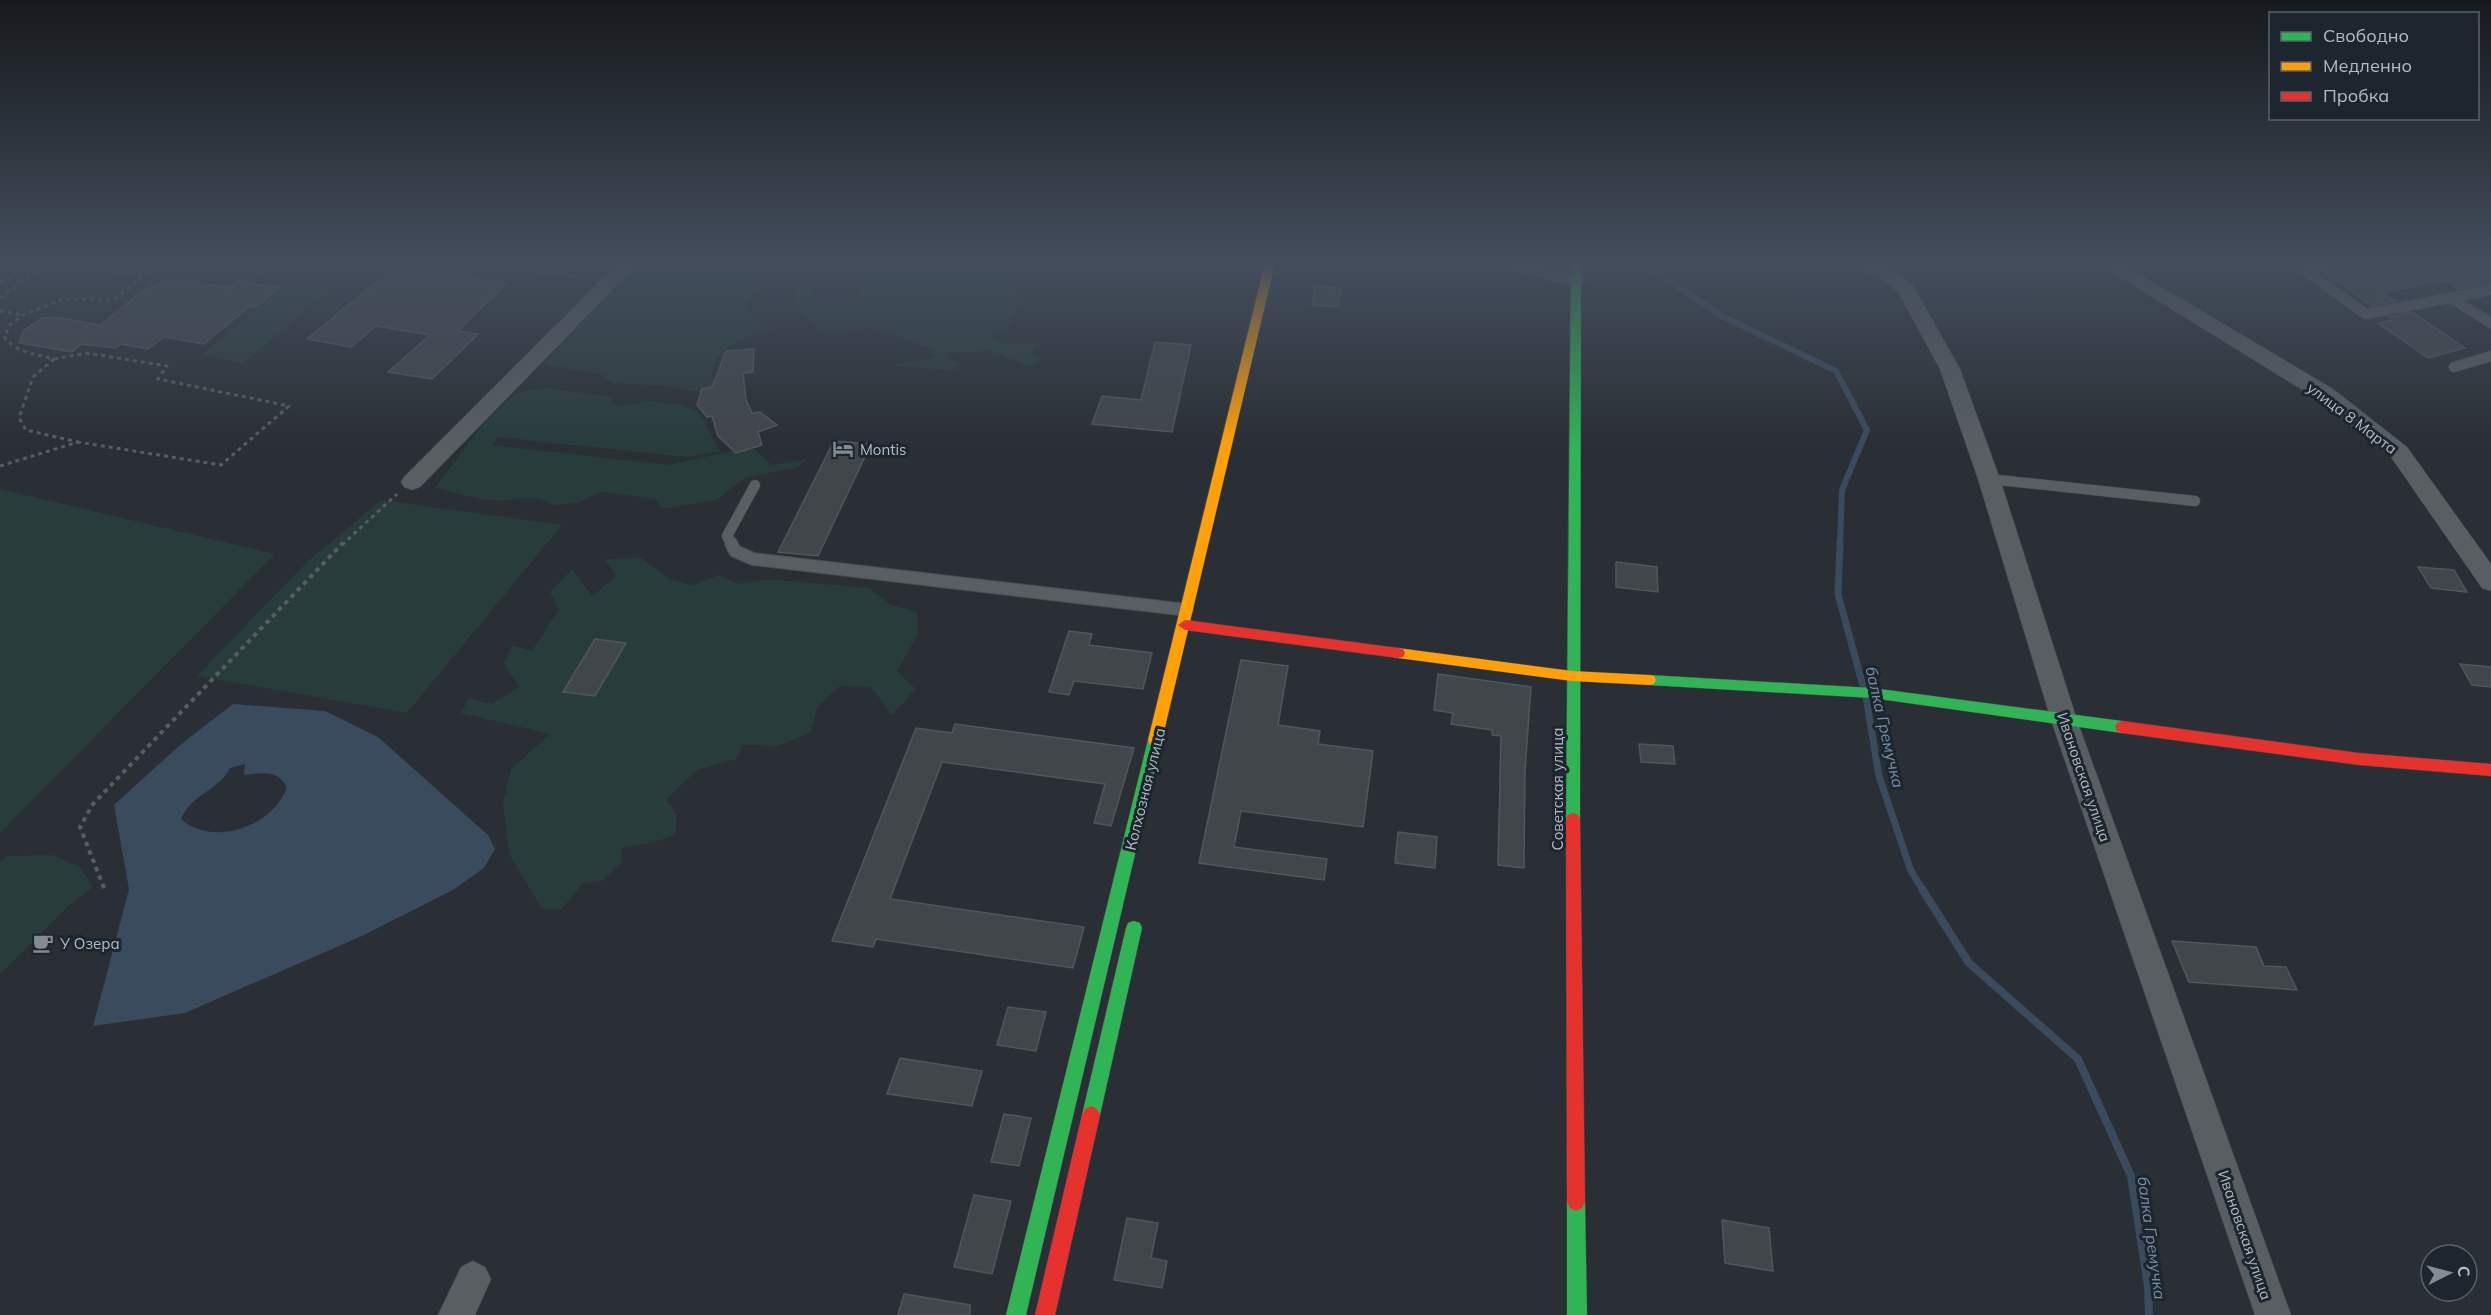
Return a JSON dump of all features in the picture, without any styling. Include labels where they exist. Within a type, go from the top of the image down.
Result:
[{"type":"street","points":[[412,482],[567,324]]},
{"type":"street","name":"Колхозная улица","points":[[1016,1315],[1255,324]]},
{"type":"street","name":"Советская улица","points":[[1575,324],[1572,676],[1577,1315]]},
{"type":"street","name":"Ивановская улица","points":[[1925,324],[1950,369],[1989,479],[2064,720],[2273,1315]]},
{"type":"street","name":"улица 8 Марта","points":[[2209,324],[2325,394],[2399,452],[2491,582]]},
{"type":"street","points":[[1186,617],[1203,627],[1572,676],[1872,693],[2359,759],[2491,770]]},
{"type":"street","points":[[1045,1315],[1136,918]]},
{"type":"street","points":[[456,1315],[473,1279]]},
{"type":"lane","points":[[2454,367],[2491,356]]},
{"type":"lane","points":[[1989,479],[2195,501]]},
{"type":"lane","points":[[754,485],[727,536],[735,551],[753,559],[1186,617]]},
{"type":"path","points":[[11,324],[4,337],[11,346],[20,351],[54,359],[87,353],[167,366],[158,380],[289,406],[220,465],[78,442],[26,430],[19,418],[33,377],[54,359]]},
{"type":"path","points":[[0,338],[6,334]]},
{"type":"path","points":[[0,466],[78,442]]},
{"type":"path","points":[[104,888],[81,826],[93,804],[356,530],[412,482]]},
{"type":"shaded area","points":[[239,324],[290,324],[243,363],[201,355]]},
{"type":"shaded area","points":[[580,324],[763,324],[772,330],[750,336],[725,349],[719,357],[711,378],[719,383],[709,394],[667,386],[612,383],[601,374],[543,364]]},
{"type":"shaded area","points":[[1010,324],[1008,329],[992,337],[1001,344],[1037,344],[1031,355],[1040,360],[1030,367],[992,351],[945,353],[950,360],[960,364],[952,371],[893,365],[935,358],[928,348],[871,327],[830,334],[813,325]]},
{"type":"shaded area","points":[[547,388],[611,397],[611,404],[621,406],[650,401],[681,405],[698,411],[720,451],[686,457],[497,437],[493,445],[667,465],[751,447],[772,465],[807,459],[798,467],[745,478],[716,500],[661,509],[656,499],[602,492],[577,503],[553,505],[534,498],[483,500],[435,488],[473,438],[505,403],[523,392]]},
{"type":"shaded area","points":[[0,489],[275,554],[0,833]]},
{"type":"shaded area","points":[[381,500],[562,525],[407,713],[197,676],[308,561]]},
{"type":"shaded area","points":[[641,558],[671,580],[692,585],[719,575],[738,584],[767,579],[869,588],[891,605],[917,612],[917,636],[897,671],[916,689],[892,715],[871,687],[840,686],[818,706],[810,733],[778,746],[743,745],[736,759],[697,770],[666,800],[677,815],[675,835],[654,842],[621,848],[621,862],[602,881],[583,883],[561,910],[542,909],[509,854],[503,803],[511,769],[550,734],[461,713],[469,698],[492,704],[519,687],[504,663],[512,645],[532,651],[559,609],[550,592],[572,569],[592,596],[616,577],[605,559]]},
{"type":"shaded area","points":[[51,855],[79,866],[93,887],[65,909],[0,974],[0,863],[7,856]]},
{"type":"water","points":[[233,704],[325,711],[378,737],[488,835],[495,849],[484,868],[453,890],[362,936],[185,1013],[93,1026],[129,889],[114,805],[180,745]],"holes":[[[245,764],[244,775],[263,773],[274,775],[279,777],[287,787],[280,801],[269,813],[256,822],[225,832],[209,832],[194,828],[181,819],[191,804],[220,781],[230,768]]]},
{"type":"building","points":[[33,324],[228,324],[204,344],[164,337],[148,349],[121,344],[115,348],[81,344],[72,352],[19,343],[24,330]]},
{"type":"building","points":[[325,324],[465,324],[458,331],[478,334],[432,379],[388,372],[430,335],[376,326],[351,347],[307,339]]},
{"type":"building","points":[[2380,324],[2430,324],[2465,348],[2428,358]]},
{"type":"building","points":[[1155,342],[1191,345],[1172,432],[1092,424],[1102,396],[1141,400]]},
{"type":"building","points":[[754,349],[753,372],[743,373],[746,400],[752,413],[760,412],[777,425],[758,432],[762,445],[736,453],[718,436],[712,416],[707,417],[697,405],[702,389],[712,387],[726,351]]},
{"type":"building","points":[[834,441],[871,444],[818,556],[778,552]]},
{"type":"building","points":[[1616,562],[1657,567],[1658,592],[1616,587]]},
{"type":"building","points":[[2418,567],[2454,570],[2467,592],[2431,588]]},
{"type":"building","points":[[1069,631],[1092,634],[1089,645],[1152,653],[1143,689],[1074,681],[1069,695],[1049,692]]},
{"type":"building","points":[[595,639],[626,643],[595,696],[563,692]]},
{"type":"building","points":[[1241,660],[1288,666],[1278,725],[1320,731],[1318,744],[1373,751],[1363,827],[1241,811],[1234,847],[1327,859],[1324,880],[1199,863]]},
{"type":"building","points":[[2460,664],[2491,667],[2491,687],[2472,685]]},
{"type":"building","points":[[1438,674],[1531,687],[1525,771],[1524,868],[1498,865],[1501,736],[1492,735],[1492,730],[1451,724],[1453,713],[1434,710]]},
{"type":"building","points":[[955,724],[1134,748],[1111,826],[1094,823],[1105,784],[942,762],[890,899],[1084,927],[1073,968],[876,939],[873,947],[832,941],[916,728],[952,733]]},
{"type":"building","points":[[1639,744],[1673,746],[1675,764],[1641,762]]},
{"type":"building","points":[[1398,832],[1437,837],[1435,868],[1395,863]]},
{"type":"building","points":[[2172,941],[2256,947],[2264,966],[2286,967],[2297,990],[2189,982]]},
{"type":"building","points":[[1008,1007],[1046,1012],[1036,1051],[997,1045]]},
{"type":"building","points":[[900,1058],[982,1071],[972,1106],[887,1094]]},
{"type":"building","points":[[1004,1114],[1031,1118],[1019,1166],[991,1162]]},
{"type":"building","points":[[974,1195],[1011,1201],[992,1274],[954,1267]]},
{"type":"building","points":[[1127,1218],[1158,1223],[1151,1258],[1167,1261],[1162,1288],[1114,1280]]},
{"type":"building","points":[[1722,1220],[1769,1228],[1773,1271],[1725,1263]]},
{"type":"building","points":[[904,1294],[970,1305],[970,1315],[898,1315]]},
{"type":"waterway","name":"балка Гремучка","points":[[1739,324],[1836,371],[1867,430],[1842,490],[1840,545]]},
{"type":"waterway","name":"балка Гремучка","points":[[1840,543],[1838,594],[1863,686]]},
{"type":"waterway","name":"балка Гремучка","points":[[1866,697],[1879,776],[1911,871],[1923,890]]},
{"type":"waterway","name":"балка Гремучка","points":[[1922,889],[1969,963],[2078,1059],[2131,1176],[2148,1286],[2149,1315]]},
{"type":"traffic: fast","points":[[1573,819],[1576,324]]},
{"type":"traffic: fast","points":[[1649,680],[1872,693],[2122,727]]},
{"type":"traffic: fast","points":[[1016,1315],[1155,740]]},
{"type":"traffic: fast","points":[[1091,1115],[1134,928]]},
{"type":"traffic: fast","points":[[1576,1202],[1577,1315]]},
{"type":"traffic: slow","points":[[1155,740],[1255,324]]},
{"type":"traffic: slow","points":[[1398,653],[1572,676],[1649,680]]},
{"type":"traffic: jam","points":[[1185,625],[1398,653]]},
{"type":"traffic: jam","points":[[2122,727],[2359,759],[2491,770]]},
{"type":"traffic: jam","points":[[1573,819],[1576,1202]]},
{"type":"traffic: jam","points":[[1045,1315],[1091,1115]]},
{"type":"place","name":"Montis","points":[[843,449]]},
{"type":"place","name":"У Озера","points":[[43,943]]}]
